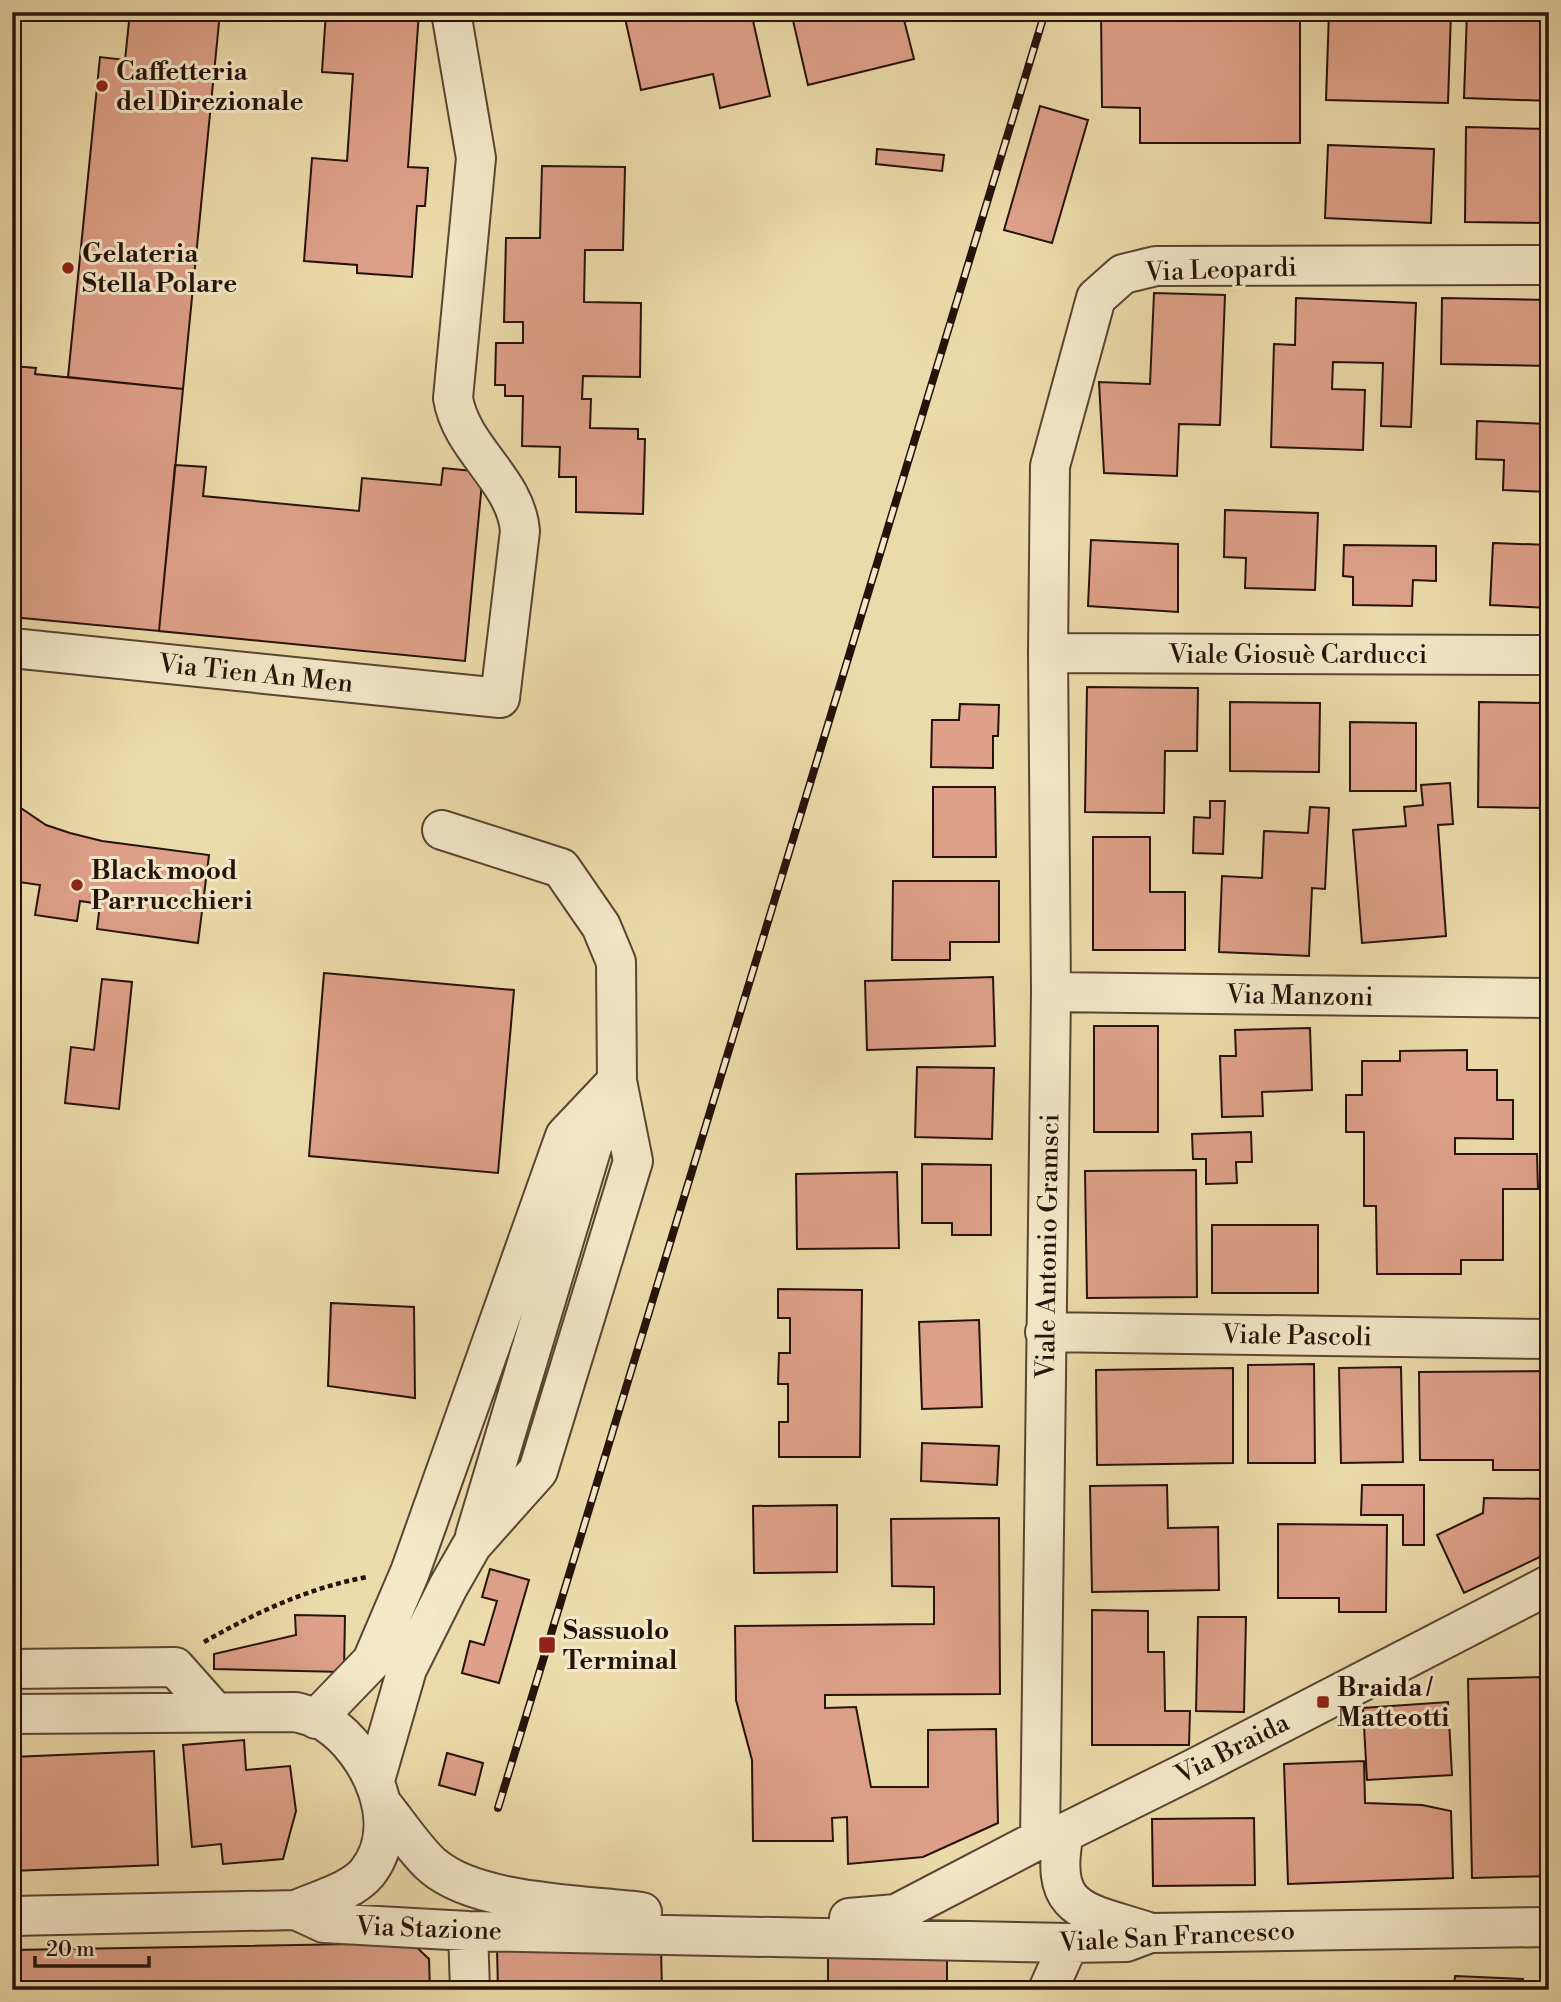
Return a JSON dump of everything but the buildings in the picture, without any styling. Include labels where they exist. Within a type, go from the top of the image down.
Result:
[{"type":"street","name":"Via Tien An Men","points":[[12,648],[500,698],[520,531],[517,510],[463,429],[453,398],[476,158],[451,12]]},
{"type":"street","name":"Via Leopardi","points":[[1048,653],[1050,466],[1096,298],[1123,274],[1156,266],[1549,265]]},
{"type":"street","name":"Viale Giosuè Carducci","points":[[1048,653],[1549,654]]},
{"type":"street","name":"Viale Antonio Gramsci","points":[[1048,653],[1051,992],[1045,1332],[1052,1836]]},
{"type":"street","points":[[296,1910],[346,1888],[367,1873],[382,1832],[378,1791],[407,1669],[472,1545],[538,1471],[633,1161],[617,1081],[617,962],[601,926],[561,868],[442,830]]},
{"type":"street","name":"Via Manzoni","points":[[1051,992],[1549,998]]},
{"type":"street","points":[[12,1714],[296,1712],[316,1719],[372,1661],[410,1572],[565,1136],[617,1081]]},
{"type":"street","name":"Viale Pascoli","points":[[1045,1332],[1549,1339]]},
{"type":"street","name":"Via Braida","points":[[848,1928],[896,1914],[1549,1585]]},
{"type":"street","points":[[390,1620],[424,1635]]},
{"type":"street","points":[[12,1669],[175,1667],[215,1712]]},
{"type":"street","name":"Via Stazione","points":[[316,1719],[326,1722],[351,1746],[378,1791],[432,1866],[466,1886],[524,1898],[740,1921],[848,1928]]},
{"type":"street","points":[[1052,1836],[1060,1856],[1067,1897],[1078,1909],[1150,1933]]},
{"type":"street","name":"Via Stazione","points":[[12,1916],[296,1910],[324,1923],[468,1931],[848,1928]]},
{"type":"street","name":"Viale San Francesco","points":[[848,1928],[1069,1943],[1126,1942],[1150,1933],[1549,1927]]},
{"type":"street","points":[[468,1931],[470,1990]]},
{"type":"street","points":[[1048,1990],[1069,1943]]},
{"type":"railway","points":[[498,1808],[1045,12]]},
{"type":"place","name":"Caffetteria del Direzionale","points":[[102,86]]},
{"type":"place","name":"Gelateria Stella Polare","points":[[68,268]]},
{"type":"place","name":"Black mood Parrucchieri","points":[[77,885]]},
{"type":"place","name":"Sassuolo Terminal","points":[[547,1645]]},
{"type":"place","name":"Braida / Matteotti","points":[[1323,1702]]}]
